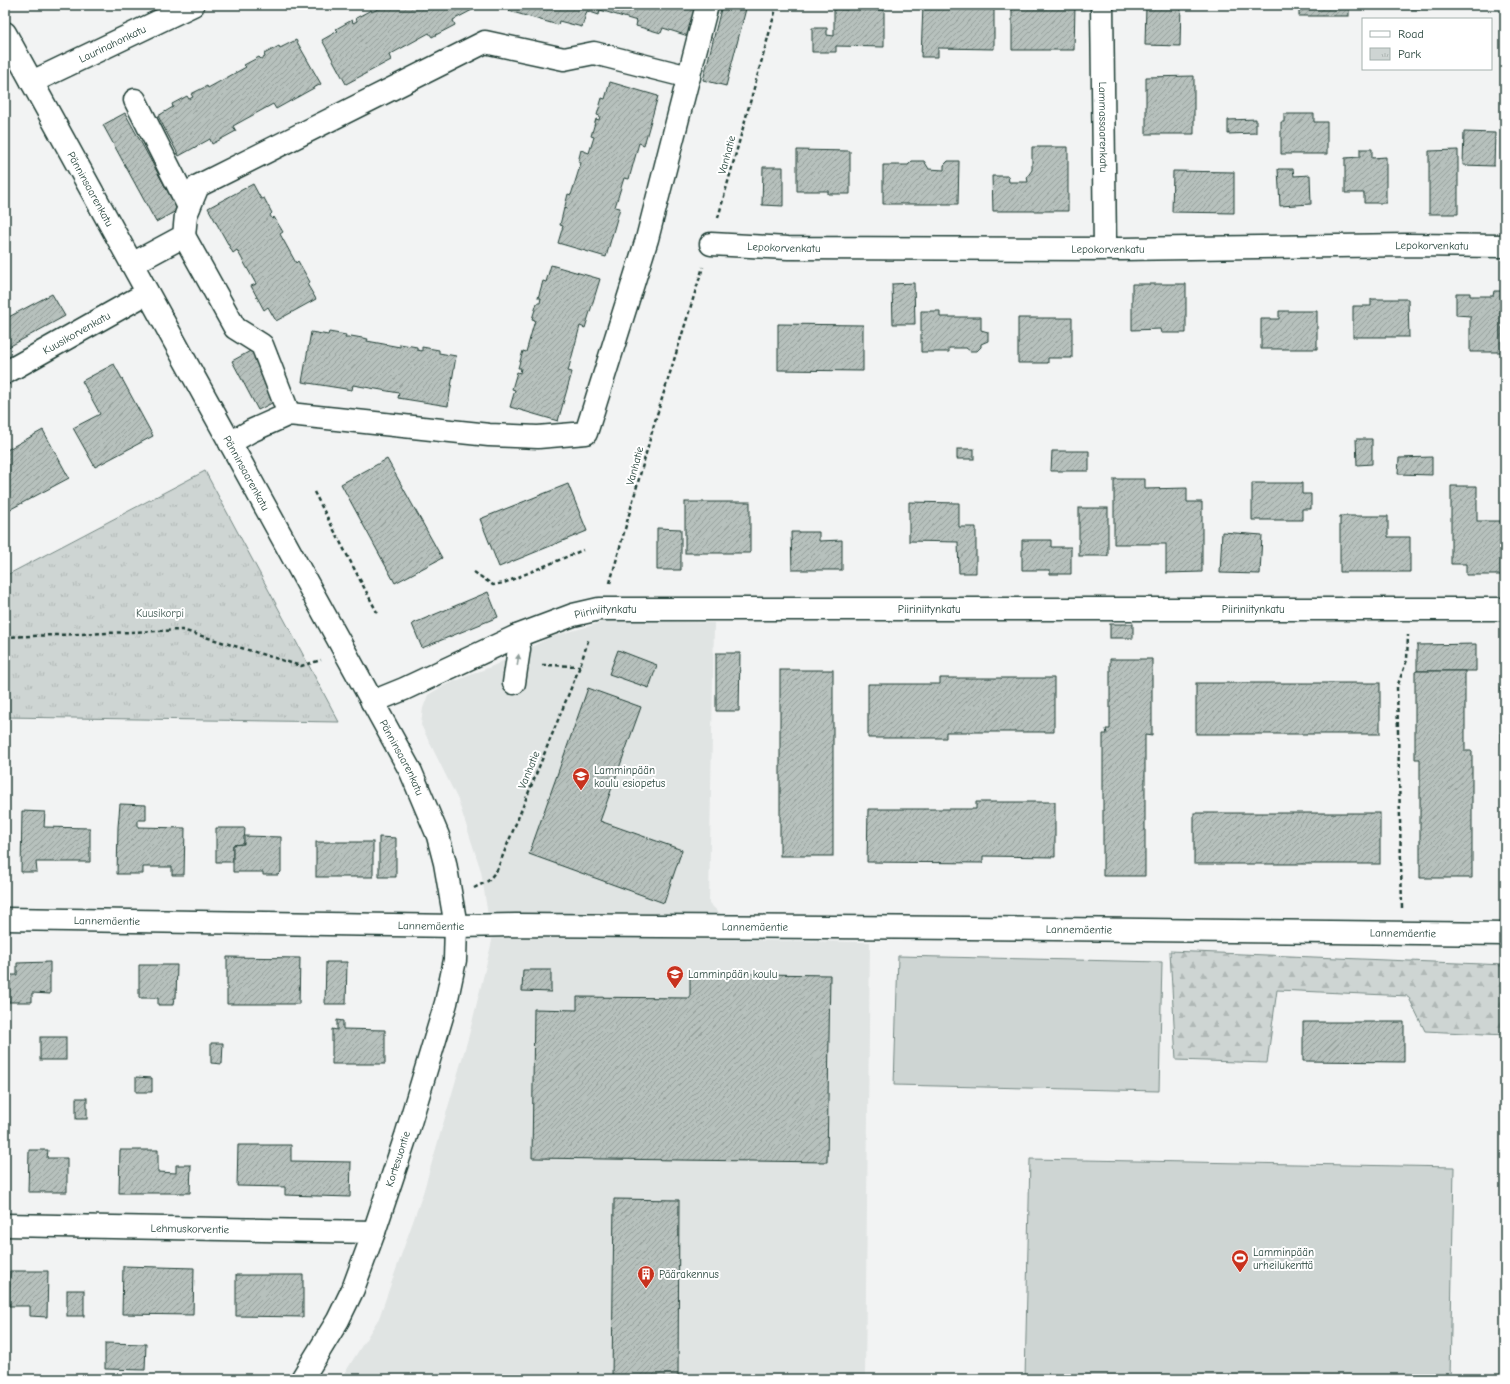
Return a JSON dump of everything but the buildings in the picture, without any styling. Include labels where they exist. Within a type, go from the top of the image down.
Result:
[{"type":"street","name":"Laurinahonkatu","points":[[32,82],[193,5]]},
{"type":"street","points":[[230,443],[251,431],[290,414],[489,435],[538,437],[586,433],[647,239],[707,5]]},
{"type":"street","name":"Lammassaarenkatu","points":[[1102,5],[1105,248]]},
{"type":"street","name":"Pänninsaarenkatu","points":[[5,33],[410,772],[428,810],[438,836],[451,892],[456,926]]},
{"type":"street","points":[[290,414],[262,345],[235,328],[184,236],[186,215],[198,186],[485,42],[564,59],[594,53],[689,77]]},
{"type":"street","points":[[135,100],[190,207]]},
{"type":"street","points":[[132,264],[184,236]]},
{"type":"street","name":"Lepokorvenkatu","points":[[711,244],[788,248],[1105,248],[1408,245],[1505,246]]},
{"type":"street","name":"Kuusikorvenkatu","points":[[5,373],[147,293]]},
{"type":"street","name":"Piiriniitynkatu","points":[[372,702],[404,689],[517,636],[573,615],[599,609],[1505,609]]},
{"type":"street","points":[[516,674],[519,649],[517,636]]},
{"type":"street","name":"Lannemäentie","points":[[5,919],[456,926],[516,925],[968,928],[1505,934]]},
{"type":"street","name":"Kortesuontie","points":[[302,1379],[338,1320],[353,1289],[374,1232],[406,1136],[446,1003],[455,960],[456,926]]},
{"type":"street","name":"Lehmuskorventie","points":[[5,1226],[374,1232]]},
{"type":"path","name":"Vanhatie","points":[[451,892],[477,887],[488,881],[497,870],[580,666],[599,609],[614,572],[655,421],[711,244],[777,5]]},
{"type":"path","points":[[314,492],[379,616]]},
{"type":"path","points":[[474,572],[493,585],[504,583],[583,550]]},
{"type":"path","points":[[1403,933],[1397,687],[1407,660],[1409,610]]},
{"type":"path","points":[[5,637],[182,630],[301,666],[344,653]]},
{"type":"path","points":[[516,674],[580,666]]},
{"type":"shaded area","name":"Lamminpään koulu","points":[[610,620],[714,623],[709,903],[747,940],[870,942],[865,1379],[341,1379],[379,1318],[423,1193],[469,1035],[492,941],[481,871],[458,800],[421,725],[423,708],[428,695],[443,686],[495,665],[551,637]]},
{"type":"green space","name":"Kuusikorpi","points":[[205,471],[339,722],[5,717],[5,576]]},
{"type":"green space","points":[[1170,951],[1505,965],[1505,1035],[1425,1031],[1408,996],[1277,990],[1267,1063],[1176,1060]]},
{"type":"green space","points":[[898,956],[1162,962],[1159,1091],[894,1085]]},
{"type":"green space","name":"Lamminpään urheilukenttä","points":[[1030,1159],[1454,1167],[1450,1379],[1025,1379]]},
{"type":"place","name":"Lamminpään koulu esiopetus","points":[[581,791]]},
{"type":"place","name":"Lamminpään koulu","points":[[675,989]]},
{"type":"place","name":"Lamminpään urheilukenttä","points":[[1240,1273]]},
{"type":"place","name":"Päärakennus","points":[[646,1289]]}]
